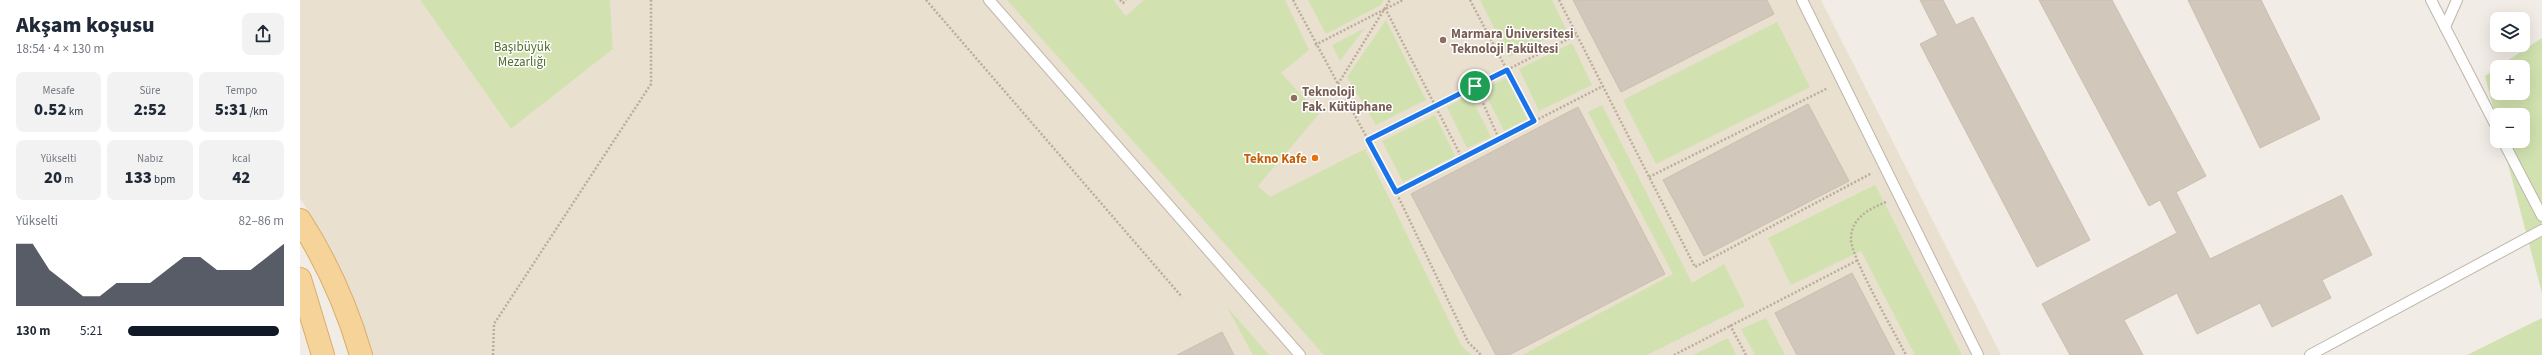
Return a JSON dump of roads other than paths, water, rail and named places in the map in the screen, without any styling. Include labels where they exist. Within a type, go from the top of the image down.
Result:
[{"type":"main road","points":[[300,220],[320,251],[349,315],[361,355]]},
{"type":"main road","points":[[300,279],[323,355]]},
{"type":"lane","points":[[989,0],[1300,355]]},
{"type":"lane","points":[[1802,0],[1978,355]]},
{"type":"lane","points":[[2431,0],[2490,114]]},
{"type":"lane","points":[[2445,27],[2457,0]]},
{"type":"lane","points":[[2507,148],[2542,216]]},
{"type":"lane","points":[[2310,355],[2542,230]]},
{"type":"place","name":"Marmara Üniversitesi Teknoloji Fakültesi","points":[[1443,40]]},
{"type":"place","name":"Teknoloji Fak. Kütüphane","points":[[1294,98]]},
{"type":"place","name":"Tekno Kafe","points":[[1315,158]]},
{"type":"park label","name":"Başıbüyük Mezarlığı","points":[[522,54]]}]
